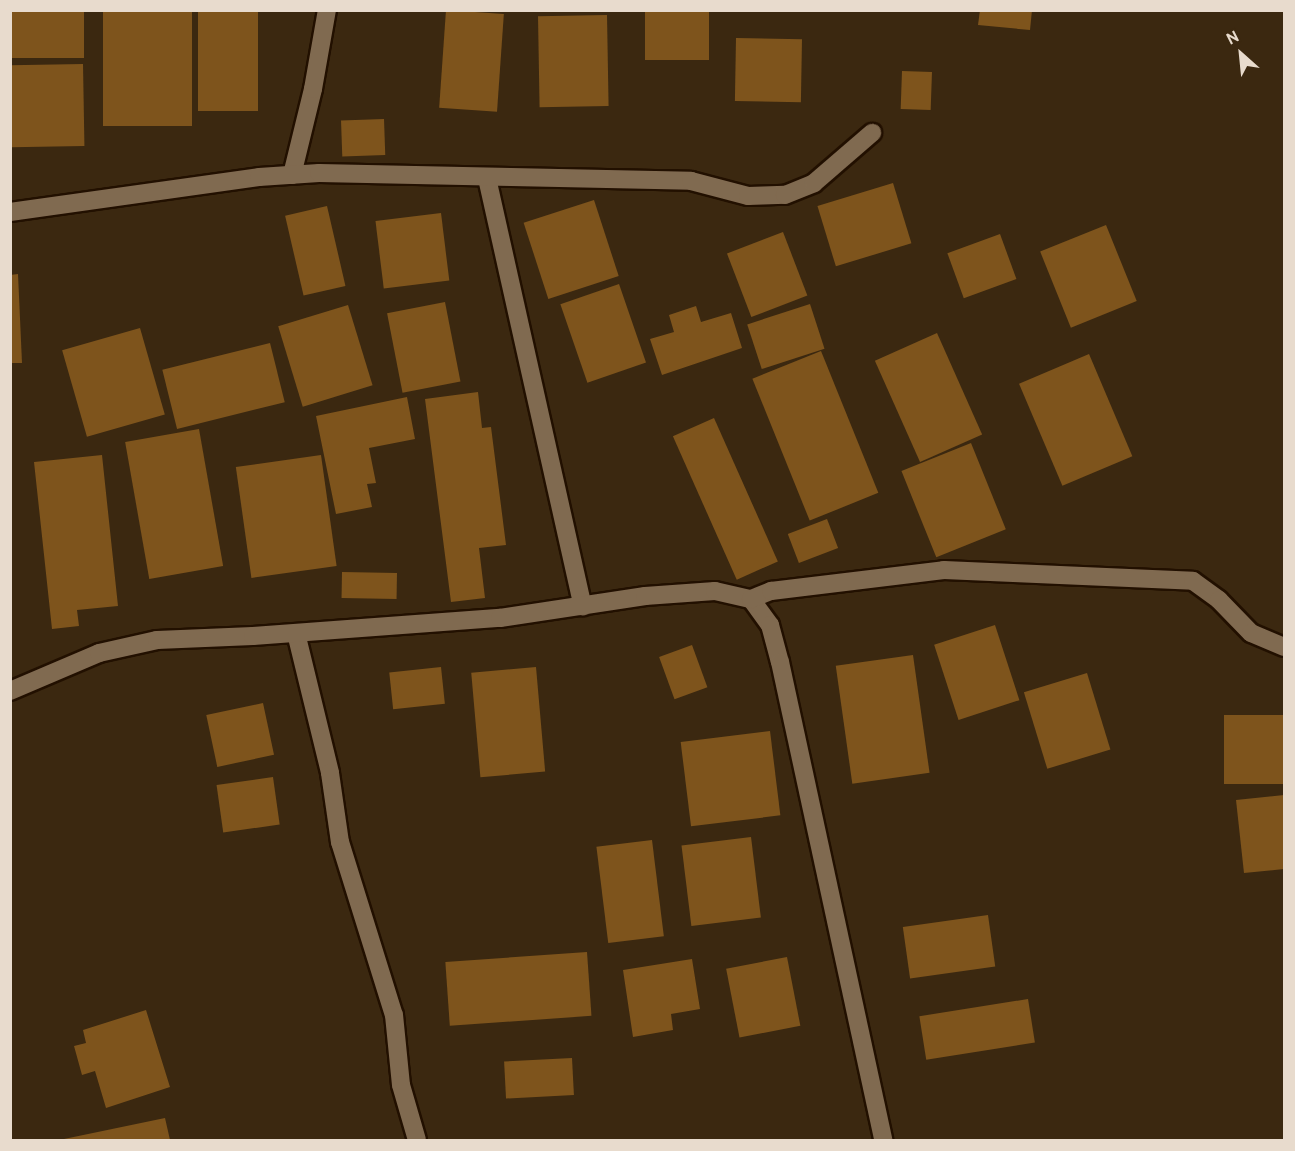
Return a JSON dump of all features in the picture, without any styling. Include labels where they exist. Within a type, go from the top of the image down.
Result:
[{"type":"street","points":[[292,175],[313,89],[327,10]]},
{"type":"street","points":[[10,212],[90,199],[319,173],[691,181],[748,196],[785,195],[814,183],[872,133]]},
{"type":"street","points":[[487,177],[583,606]]},
{"type":"street","points":[[10,691],[99,653],[157,640],[296,633],[500,618],[645,596],[715,591],[751,599],[771,591],[944,570],[1193,581],[1220,600],[1251,633],[1284,647]]},
{"type":"street","points":[[751,599],[770,625],[780,662],[883,1140]]},
{"type":"street","points":[[296,633],[330,773],[340,842],[394,1015],[401,1085],[417,1140]]},
{"type":"building","points":[[10,10],[84,10],[84,58],[10,58]]},
{"type":"building","points":[[103,10],[192,10],[192,126],[103,126]]},
{"type":"building","points":[[198,10],[258,10],[258,111],[198,111]]},
{"type":"building","points":[[446,10],[504,14],[497,112],[439,108]]},
{"type":"building","points":[[645,10],[709,10],[709,60],[645,60]]},
{"type":"building","points":[[980,10],[1032,10],[1030,30],[978,25]]},
{"type":"building","points":[[607,15],[609,106],[540,107],[538,16]]},
{"type":"building","points":[[736,38],[802,39],[801,102],[735,101]]},
{"type":"building","points":[[83,64],[84,146],[11,147],[10,65]]},
{"type":"building","points":[[902,71],[932,72],[931,110],[901,109]]},
{"type":"building","points":[[384,119],[385,155],[342,156],[341,121]]},
{"type":"building","points":[[893,183],[911,243],[836,266],[817,206]]},
{"type":"building","points":[[594,200],[619,276],[548,299],[524,223]]},
{"type":"building","points":[[327,206],[345,286],[304,296],[285,216]]},
{"type":"building","points":[[441,213],[449,280],[384,289],[375,221]]},
{"type":"building","points":[[1106,225],[1137,301],[1071,328],[1040,252]]},
{"type":"building","points":[[783,232],[807,295],[751,317],[727,254]]},
{"type":"building","points":[[1000,234],[1016,279],[964,298],[947,253]]},
{"type":"building","points":[[18,274],[22,363],[10,363],[10,275]]},
{"type":"building","points":[[619,284],[646,362],[587,383],[560,304]]},
{"type":"building","points":[[445,302],[460,382],[403,393],[387,313]]},
{"type":"building","points":[[810,304],[825,349],[762,369],[747,324]]},
{"type":"building","points":[[348,305],[373,385],[303,407],[278,326]]},
{"type":"building","points":[[696,306],[701,322],[731,313],[742,348],[662,375],[650,339],[674,332],[669,315]]},
{"type":"building","points":[[140,328],[165,415],[87,437],[62,350]]},
{"type":"building","points":[[937,333],[982,434],[920,462],[875,361]]},
{"type":"building","points":[[270,343],[285,402],[177,429],[162,370]]},
{"type":"building","points":[[821,351],[878,493],[810,521],[752,379]]},
{"type":"building","points":[[1089,354],[1132,456],[1062,486],[1019,384]]},
{"type":"building","points":[[478,392],[482,428],[491,427],[506,545],[479,548],[485,598],[451,602],[425,399]]},
{"type":"building","points":[[407,397],[415,439],[369,448],[376,483],[367,484],[372,507],[336,514],[316,416]]},
{"type":"building","points":[[714,418],[778,561],[737,580],[673,436]]},
{"type":"building","points":[[199,429],[223,566],[149,579],[125,442]]},
{"type":"building","points":[[971,443],[1006,529],[936,557],[901,471]]},
{"type":"building","points":[[102,455],[118,606],[77,610],[79,626],[52,629],[34,462]]},
{"type":"building","points":[[321,455],[337,566],[251,578],[236,467]]},
{"type":"building","points":[[827,519],[838,548],[799,563],[788,534]]},
{"type":"building","points":[[342,572],[397,573],[397,599],[342,598]]},
{"type":"building","points":[[995,625],[1019,700],[959,720],[934,645]]},
{"type":"building","points":[[692,645],[707,687],[675,699],[659,657]]},
{"type":"building","points":[[913,655],[930,773],[852,784],[836,666]]},
{"type":"building","points":[[441,667],[445,704],[393,709],[389,672]]},
{"type":"building","points":[[536,667],[545,772],[480,777],[471,673]]},
{"type":"building","points":[[1087,673],[1110,750],[1047,769],[1024,692]]},
{"type":"building","points":[[263,703],[274,755],[217,767],[206,715]]},
{"type":"building","points":[[1224,715],[1284,715],[1284,784],[1224,784]]},
{"type":"building","points":[[770,731],[780,815],[691,826],[681,742]]},
{"type":"building","points":[[273,777],[280,825],[223,832],[217,785]]},
{"type":"building","points":[[1284,795],[1284,869],[1244,873],[1236,800]]},
{"type":"building","points":[[751,837],[761,917],[691,926],[682,846]]},
{"type":"building","points":[[652,840],[664,936],[608,943],[596,847]]},
{"type":"building","points":[[988,915],[995,966],[910,978],[903,927]]},
{"type":"building","points":[[587,952],[591,1016],[450,1026],[445,962]]},
{"type":"building","points":[[787,957],[800,1026],[739,1038],[726,969]]},
{"type":"building","points":[[692,959],[700,1009],[671,1014],[673,1030],[633,1037],[623,970]]},
{"type":"building","points":[[1028,999],[1035,1042],[926,1060],[919,1016]]},
{"type":"building","points":[[146,1010],[170,1087],[106,1108],[95,1071],[82,1075],[74,1046],[86,1043],[83,1030]]},
{"type":"building","points":[[572,1058],[574,1095],[506,1099],[504,1062]]},
{"type":"building","points":[[165,1118],[170,1140],[64,1140],[64,1139]]}]
